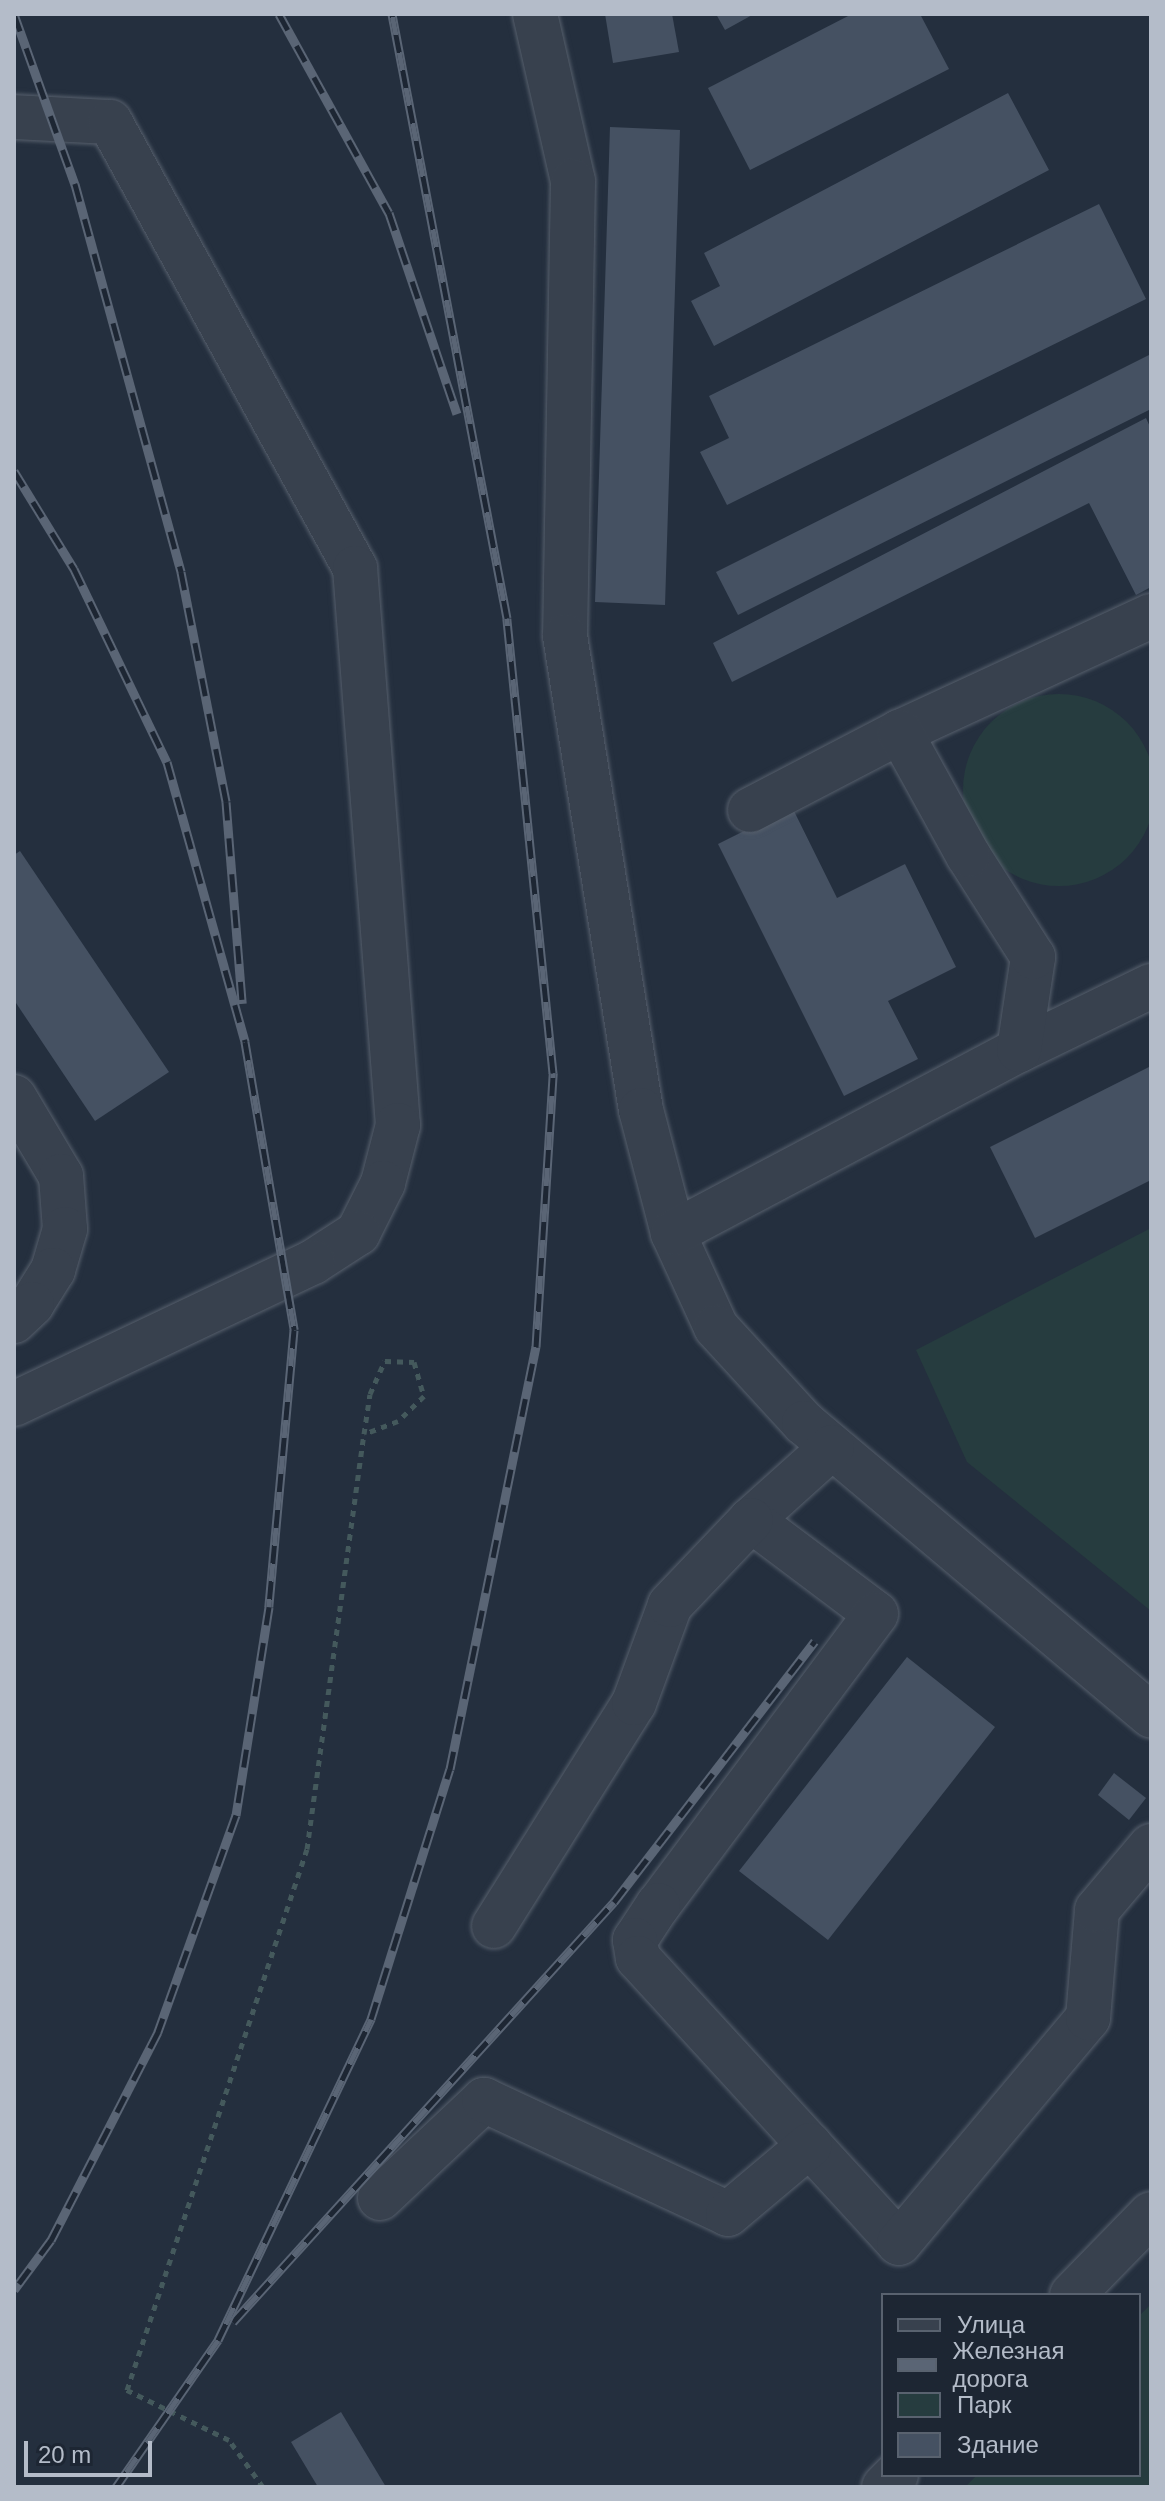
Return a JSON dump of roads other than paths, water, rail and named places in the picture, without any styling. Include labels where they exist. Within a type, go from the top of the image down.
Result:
[{"type":"street","points":[[535,14],[573,181],[565,636],[641,1110],[673,1233],[716,1327],[804,1423],[1151,1715]]},
{"type":"street","points":[[14,117],[110,122],[355,568],[398,1125],[383,1183],[358,1233],[313,1262],[14,1404]]},
{"type":"street","points":[[750,810],[900,732],[1151,616]]},
{"type":"street","points":[[900,732],[968,855],[1033,957],[1019,1050]]},
{"type":"street","points":[[673,1233],[1019,1050],[1151,986]]},
{"type":"street","points":[[14,1097],[61,1176],[65,1229],[53,1270],[32,1304],[14,1321]]},
{"type":"street","points":[[494,1926],[634,1703],[670,1605],[751,1520],[832,1447]]},
{"type":"street","points":[[751,1520],[876,1614],[635,1940],[638,1958],[899,2243],[1088,2018],[1097,1910],[1151,1846]]},
{"type":"street","points":[[380,2198],[484,2100],[728,2214],[810,2145]]},
{"type":"street","points":[[1074,2293],[1151,2214]]},
{"type":"railway","points":[[14,14],[75,184],[181,572],[226,802],[242,1003]]},
{"type":"railway","points":[[279,14],[389,213],[457,414]]},
{"type":"railway","points":[[116,2487],[218,2340],[371,2019],[450,1769],[536,1347],[553,1073],[507,618],[392,14]]},
{"type":"railway","points":[[14,471],[74,569],[167,762],[245,1042],[294,1330],[269,1607],[236,1815],[158,2032],[51,2240],[14,2290]]},
{"type":"railway","points":[[233,2322],[614,1902],[815,1641]]}]
